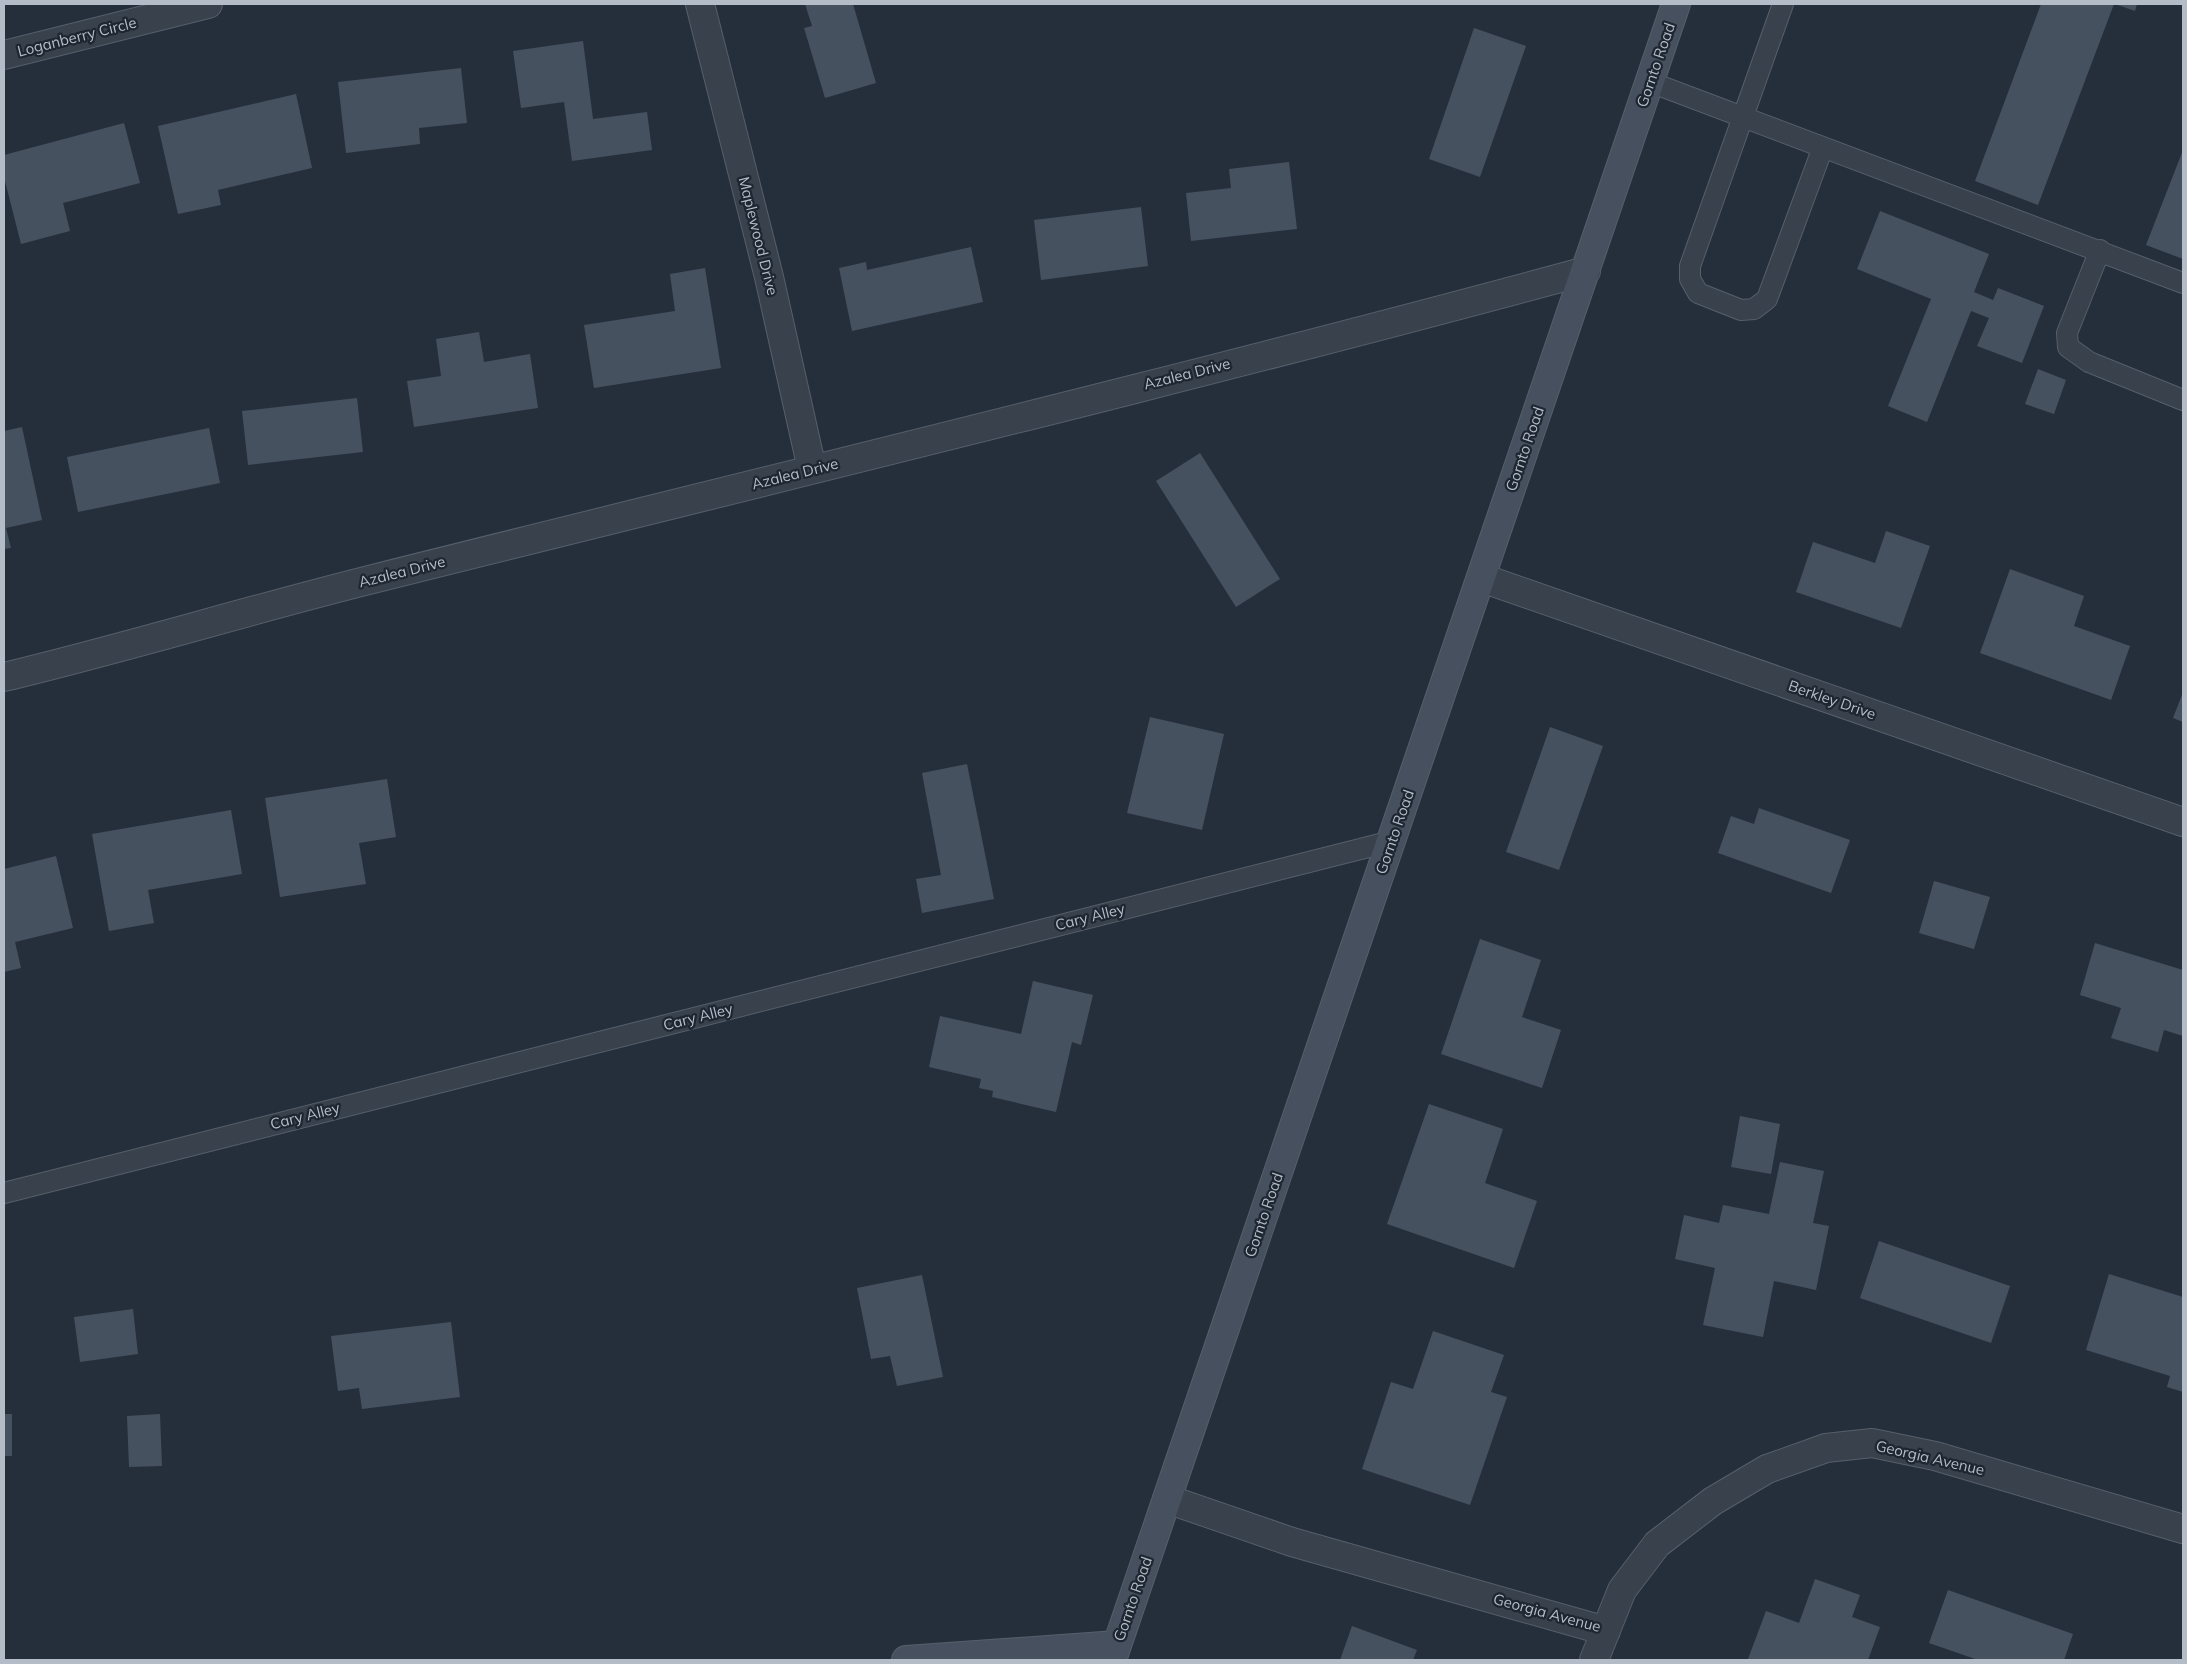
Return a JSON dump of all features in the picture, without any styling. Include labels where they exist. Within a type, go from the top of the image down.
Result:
[{"type":"main road","name":"Gornto Road","points":[[1115,1653],[1676,4]]},
{"type":"main road","points":[[906,1660],[1115,1653]]},
{"type":"street","name":"Loganberry Circle","points":[[4,55],[129,13],[208,4]]},
{"type":"street","name":"Maplewood Drive","points":[[700,4],[769,277],[812,469]]},
{"type":"street","name":"Azalea Drive","points":[[4,677],[272,604],[1449,308],[1586,271]]},
{"type":"street","name":"Berkley Drive","points":[[1482,578],[2183,822]]},
{"type":"street","name":"Georgia Avenue","points":[[1167,1499],[1292,1542],[1606,1631],[1622,1590],[1657,1544],[1713,1501],[1767,1469],[1826,1448],[1872,1443],[1935,1456],[2183,1529]]},
{"type":"street","points":[[1594,1660],[1606,1631]]},
{"type":"lane","points":[[1783,4],[1690,266],[1690,279],[1698,293],[1741,310],[1754,308],[1767,299],[1823,146]]},
{"type":"lane","points":[[1650,82],[2100,250],[2183,283]]},
{"type":"lane","points":[[2100,250],[2067,333],[2068,347],[2088,362],[2183,400]]},
{"type":"lane","name":"Cary Alley","points":[[4,1193],[1392,841]]},
{"type":"building","points":[[805,4],[853,4],[876,83],[825,98],[804,28],[812,26]]},
{"type":"building","points":[[2041,4],[2114,4],[2038,205],[1975,181]]},
{"type":"building","points":[[2115,4],[2137,4],[2135,11]]},
{"type":"building","points":[[1474,28],[1526,46],[1480,177],[1429,159]]},
{"type":"building","points":[[583,41],[593,119],[647,112],[652,150],[572,161],[564,102],[521,108],[513,51]]},
{"type":"building","points":[[461,68],[467,123],[419,128],[420,144],[346,153],[338,82]]},
{"type":"building","points":[[296,94],[312,168],[218,190],[221,205],[178,214],[158,126]]},
{"type":"building","points":[[124,123],[140,183],[63,203],[70,231],[21,244],[4,177],[4,155]]},
{"type":"building","points":[[2183,150],[2183,259],[2146,245]]},
{"type":"building","points":[[1289,162],[1297,229],[1191,241],[1186,193],[1231,188],[1229,169]]},
{"type":"building","points":[[1141,207],[1148,266],[1041,280],[1034,220]]},
{"type":"building","points":[[1880,211],[1989,254],[1974,292],[1993,300],[1998,288],[2044,306],[2022,363],[1977,346],[1989,318],[1971,311],[1927,422],[1888,406],[1931,299],[1857,269]]},
{"type":"building","points":[[971,247],[983,302],[852,331],[839,268],[866,262],[867,270]]},
{"type":"building","points":[[705,268],[721,368],[594,388],[584,325],[675,311],[670,274]]},
{"type":"building","points":[[479,332],[484,362],[530,354],[538,408],[414,427],[407,381],[441,376],[436,339]]},
{"type":"building","points":[[2038,369],[2066,380],[2054,414],[2025,404]]},
{"type":"building","points":[[357,398],[363,452],[248,465],[242,411]]},
{"type":"building","points":[[22,427],[42,520],[6,528],[11,548],[4,549],[4,431]]},
{"type":"building","points":[[209,428],[220,483],[78,512],[67,457]]},
{"type":"building","points":[[1200,453],[1280,579],[1236,607],[1156,481]]},
{"type":"building","points":[[1886,531],[1930,546],[1901,628],[1796,592],[1813,542],[1875,563]]},
{"type":"building","points":[[2010,569],[2084,596],[2074,626],[2130,646],[2111,700],[1980,653]]},
{"type":"building","points":[[2183,692],[2183,722],[2173,718]]},
{"type":"building","points":[[1150,717],[1224,734],[1202,830],[1127,813]]},
{"type":"building","points":[[1550,727],[1603,746],[1559,870],[1506,852]]},
{"type":"building","points":[[967,764],[994,899],[922,913],[916,879],[941,875],[922,773]]},
{"type":"building","points":[[387,779],[396,837],[359,843],[366,884],[280,897],[265,798]]},
{"type":"building","points":[[1759,808],[1850,840],[1831,893],[1718,853],[1731,816],[1754,824]]},
{"type":"building","points":[[231,810],[242,874],[148,890],[154,923],[109,931],[92,834]]},
{"type":"building","points":[[56,856],[73,928],[15,942],[21,968],[4,972],[4,869]]},
{"type":"building","points":[[1934,881],[1990,897],[1974,949],[1919,933]]},
{"type":"building","points":[[1480,939],[1541,960],[1522,1017],[1561,1030],[1542,1088],[1441,1054]]},
{"type":"building","points":[[2095,943],[2183,970],[2183,1036],[2164,1030],[2158,1052],[2111,1038],[2121,1008],[2080,995]]},
{"type":"building","points":[[1033,981],[1093,995],[1081,1045],[1072,1042],[1056,1112],[992,1097],[993,1091],[979,1088],[981,1079],[929,1067],[940,1016],[1021,1034]]},
{"type":"building","points":[[1429,1104],[1503,1129],[1485,1183],[1537,1201],[1514,1268],[1387,1224]]},
{"type":"building","points":[[1740,1116],[1780,1124],[1771,1174],[1731,1167]]},
{"type":"building","points":[[1780,1162],[1824,1171],[1813,1223],[1829,1226],[1816,1290],[1774,1281],[1763,1337],[1703,1325],[1715,1268],[1675,1259],[1684,1215],[1719,1223],[1723,1205],[1769,1214]]},
{"type":"building","points":[[1879,1241],[2010,1286],[1991,1343],[1860,1298]]},
{"type":"building","points":[[2109,1274],[2183,1297],[2183,1392],[2167,1387],[2170,1376],[2086,1350]]},
{"type":"building","points":[[922,1275],[943,1377],[897,1386],[890,1356],[871,1359],[857,1288]]},
{"type":"building","points":[[133,1309],[138,1354],[80,1362],[74,1317]]},
{"type":"building","points":[[451,1322],[460,1397],[362,1409],[359,1388],[338,1391],[331,1336]]},
{"type":"building","points":[[1433,1331],[1504,1355],[1491,1392],[1507,1397],[1470,1505],[1362,1469],[1391,1382],[1413,1389]]},
{"type":"building","points":[[4,1414],[12,1414],[12,1456],[4,1456]]},
{"type":"building","points":[[160,1414],[162,1466],[129,1467],[127,1416]]},
{"type":"building","points":[[1815,1579],[1860,1595],[1852,1617],[1880,1627],[1868,1660],[1748,1659],[1766,1611],[1799,1623]]},
{"type":"building","points":[[1948,1590],[2073,1634],[2064,1660],[1978,1660],[1929,1643]]},
{"type":"building","points":[[1352,1626],[1417,1650],[1413,1660],[1340,1660]]}]
